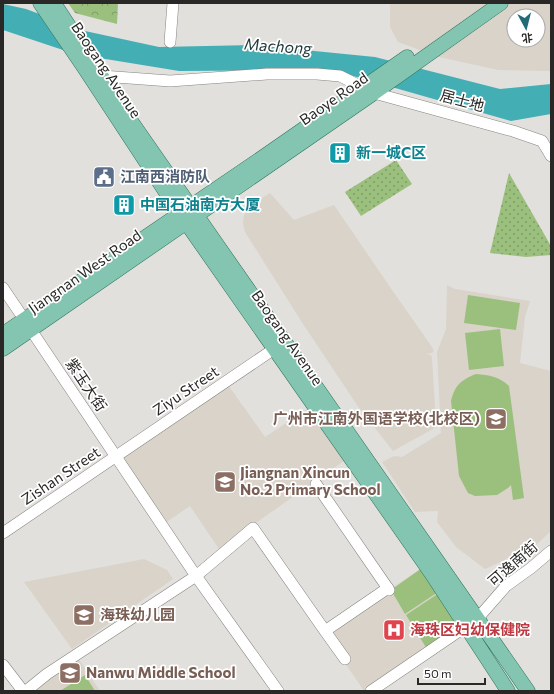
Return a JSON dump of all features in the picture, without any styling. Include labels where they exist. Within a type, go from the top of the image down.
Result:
[{"type":"main road","name":"Baogang Avenue","points":[[40,3],[127,124],[188,215],[274,349],[431,574],[508,691]]},
{"type":"main road","name":"Baogang Avenue","points":[[54,3],[102,76],[127,124]]},
{"type":"main road","name":"Baoye Road","points":[[414,59],[484,3]]},
{"type":"main road","name":"Baoye Road","points":[[188,215],[369,89],[501,3]]},
{"type":"main road","name":"Baogang Avenue","points":[[188,215],[478,618],[528,691]]},
{"type":"main road","name":"Jiangnan West Road","points":[[3,350],[28,325],[188,215]]},
{"type":"main road","points":[[3,334],[28,325]]},
{"type":"main road","points":[[465,627],[478,618]]},
{"type":"street","points":[[170,42],[173,3]]},
{"type":"street","name":"居士地","points":[[102,76],[170,81],[267,74],[317,74],[340,76],[369,89],[513,131],[542,141],[551,156]]},
{"type":"street","name":"紫玉大街","points":[[3,288],[196,576],[278,691]]},
{"type":"street","name":"Ziyu Street","points":[[116,456],[274,349]]},
{"type":"street","name":"Zishan Street","points":[[3,533],[116,456]]},
{"type":"street","points":[[316,484],[389,589],[325,631]]},
{"type":"street","points":[[26,691],[47,674],[196,576],[253,528],[345,659]]},
{"type":"street","name":"可逸南街","points":[[478,618],[506,586],[531,568],[551,550]]},
{"type":"street","points":[[371,691],[465,627]]},
{"type":"street","points":[[3,665],[23,691]]},
{"type":"shaded area","points":[[390,3],[551,3],[551,71],[498,70],[439,57],[398,42],[390,27]]},
{"type":"shaded area","points":[[270,193],[294,220],[334,205],[434,351],[426,354],[431,355],[432,358],[436,424],[433,429],[393,451],[357,405],[303,324],[245,232],[243,223],[244,215],[254,203]]},
{"type":"shaded area","name":"广州市江南外国语学校(北校区)","points":[[447,285],[455,289],[530,301],[525,317],[520,363],[551,371],[551,531],[534,547],[485,569],[456,547],[437,522],[438,511],[415,512],[382,462],[394,456],[402,457],[441,433],[437,352],[446,329]]},
{"type":"shaded area","name":"Jiangnan Xincun No.2 Primary School","points":[[228,385],[265,437],[312,406],[348,458],[219,549],[190,506],[165,523],[119,458]]},
{"type":"shaded area","name":"海珠幼儿园","points":[[144,559],[167,570],[173,579],[72,649],[24,582]]},
{"type":"shaded area","name":"海珠区妇幼保健院","points":[[423,567],[462,626],[364,691],[343,660],[329,630]]},
{"type":"shaded area","name":"Nanwu Middle School","points":[[76,655],[100,691],[30,691]]},
{"type":"green space","points":[[68,3],[118,3],[117,24],[75,13]]},
{"type":"green space","points":[[396,160],[412,184],[361,216],[345,192]]},
{"type":"green space","points":[[509,173],[551,246],[551,255],[526,257],[490,253]]},
{"type":"green space","points":[[468,295],[520,303],[516,330],[464,323]]},
{"type":"green space","points":[[500,329],[504,366],[469,370],[465,333]]},
{"type":"green space","points":[[476,374],[494,377],[502,380],[509,386],[524,498],[513,500],[511,485],[497,495],[475,496],[468,493],[459,476],[451,401],[454,391],[459,384],[466,378]]},
{"type":"green space","points":[[422,568],[438,592],[405,614],[391,590]]},
{"type":"green space","points":[[439,593],[460,626],[427,649],[406,615]]},
{"type":"green space","points":[[85,675],[95,691],[60,691]]},
{"type":"water","points":[[3,4],[26,9],[85,31],[159,47],[254,45],[375,57],[500,89],[551,84],[551,114],[511,121],[332,70],[179,71],[75,54],[3,30]]},
{"type":"place","name":"新一城C区","points":[[340,153]]},
{"type":"place","name":"江南西消防队","points":[[104,177]]},
{"type":"place","name":"中国石油南方大厦","points":[[124,205]]},
{"type":"place","name":"广州市江南外国语学校(北校区)","points":[[496,419]]},
{"type":"place","name":"Jiangnan Xincun No.2 Primary School","points":[[225,482]]},
{"type":"place","name":"海珠幼儿园","points":[[84,615]]},
{"type":"place","name":"海珠区妇幼保健院","points":[[394,630]]},
{"type":"place","name":"Nanwu Middle School","points":[[70,673]]},
{"type":"water label","name":"Machong","points":[[278,46]]}]
